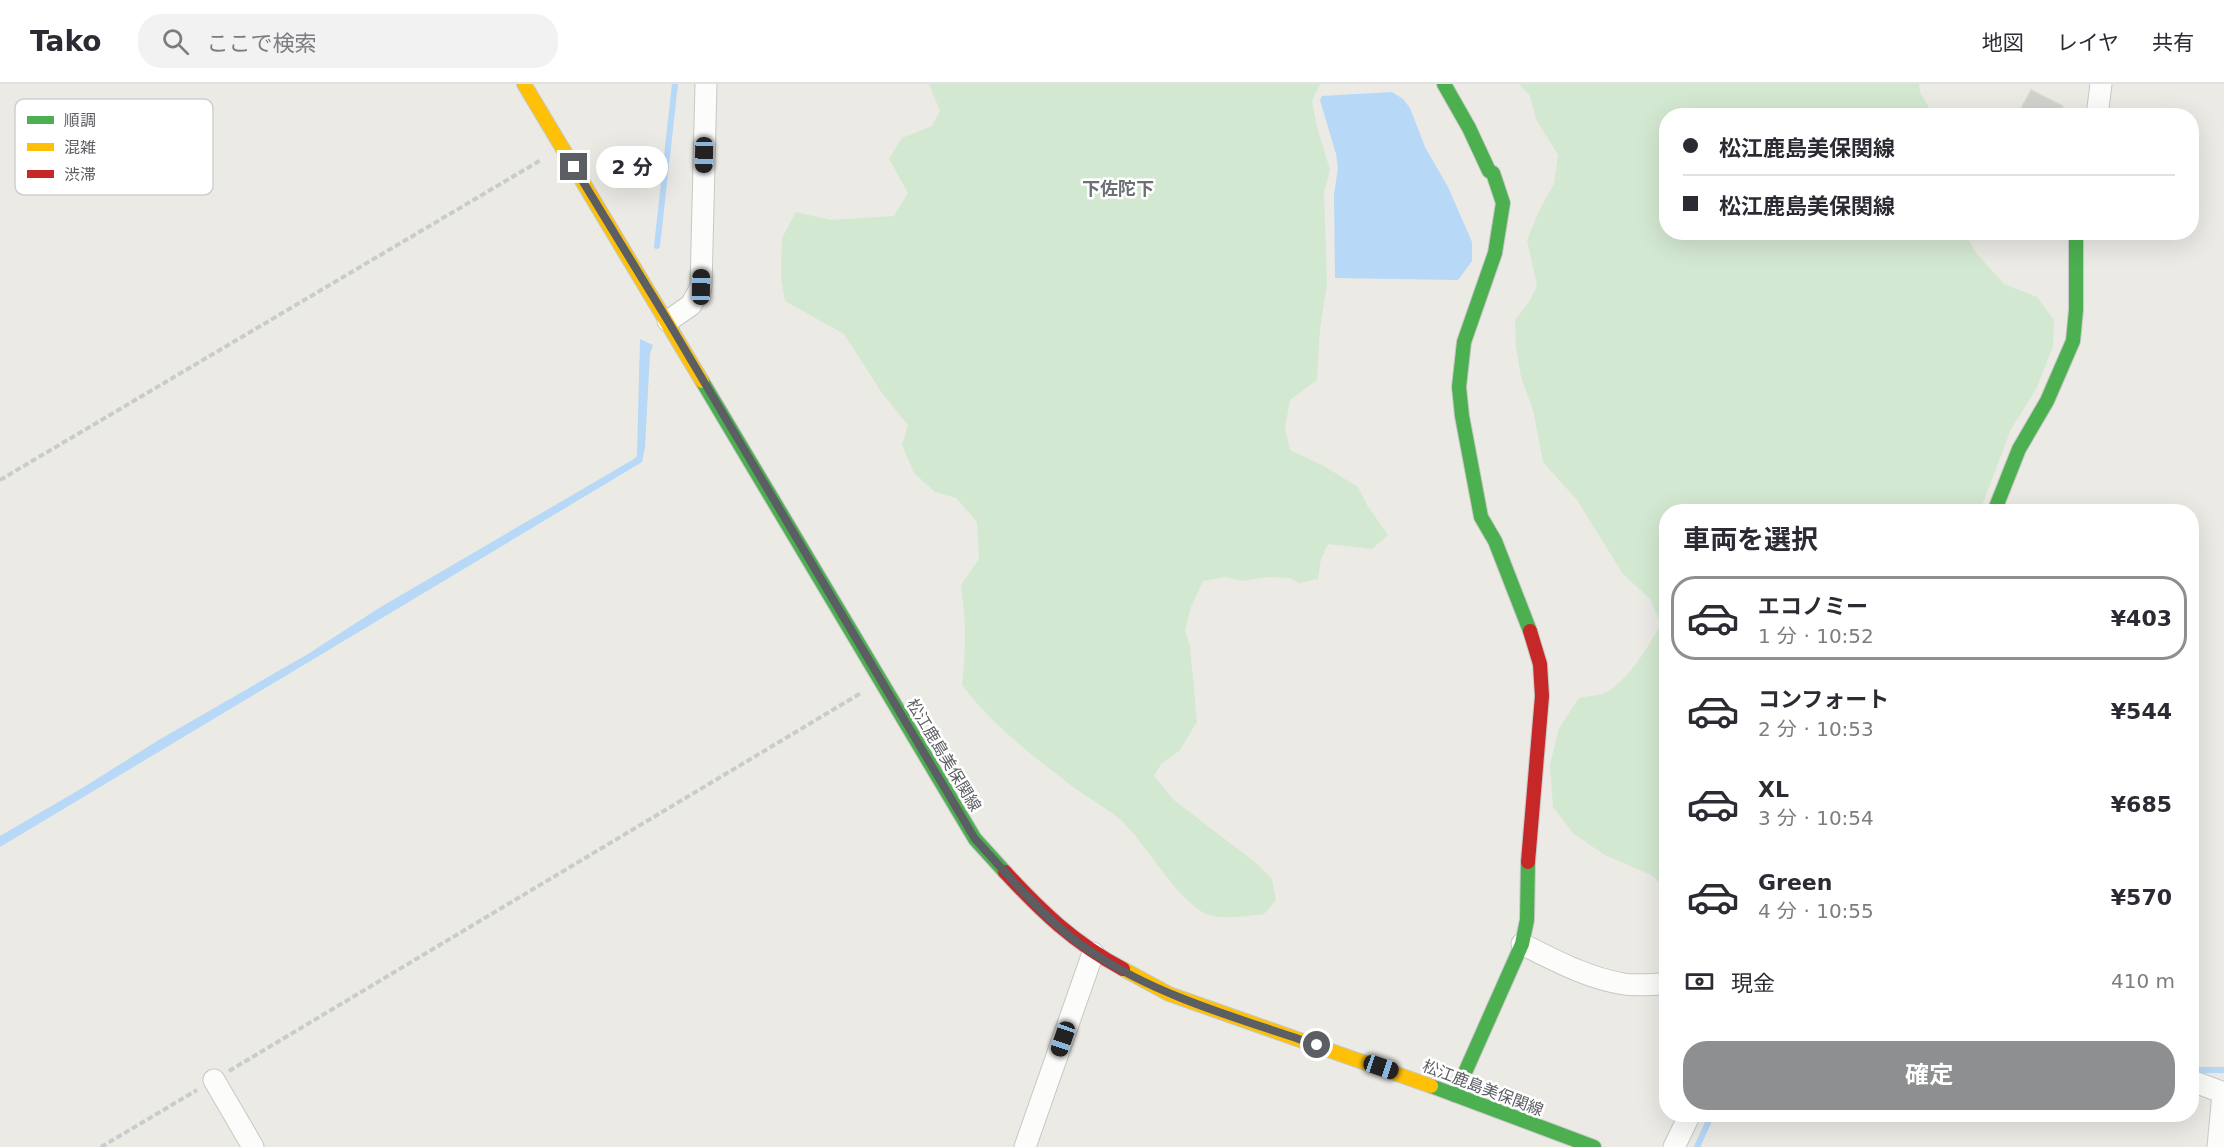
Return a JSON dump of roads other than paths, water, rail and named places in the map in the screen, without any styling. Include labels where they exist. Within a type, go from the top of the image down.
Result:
[{"type":"main road","name":"松江鹿島美保関線","points":[[524,84],[668,321],[975,839],[1042,912],[1093,953],[1168,994],[1402,1075],[1594,1147]]},
{"type":"main road","points":[[1444,84],[1469,128],[1489,171],[1493,173],[1503,203],[1495,253],[1464,342],[1459,387],[1462,416],[1481,517],[1495,541],[1529,628],[1540,664],[1542,696],[1526,882],[1527,920],[1522,944],[1455,1095]]},
{"type":"main road","points":[[1997,504],[2019,448],[2047,401],[2073,341],[2076,310],[2076,240]]},
{"type":"street","points":[[668,321],[691,306],[701,287],[706,84]]},
{"type":"street","points":[[2098,108],[2102,84]]},
{"type":"street","points":[[1522,944],[1564,966],[1589,975],[1625,984],[1659,984]]},
{"type":"street","points":[[1025,1147],[1093,953]]},
{"type":"street","points":[[214,1080],[253,1147]]},
{"type":"street","points":[[2199,1084],[2224,1093],[2218,1147]]},
{"type":"street","points":[[1674,1147],[1686,1122]]},
{"type":"water","points":[[1392,92],[1403,99],[1410,108],[1425,147],[1448,187],[1472,242],[1472,261],[1458,280],[1335,278],[1334,195],[1338,168],[1320,100],[1322,96]]},
{"type":"water","points":[[640,339],[653,345],[650,353],[645,447],[642,462],[0,847],[0,836],[157,741],[308,654],[379,608],[634,459],[637,456]]},
{"type":"waterway","points":[[657,246],[675,84]]},
{"type":"waterway","points":[[2199,1070],[2224,1070]]},
{"type":"waterway","points":[[1697,1147],[1708,1122]]},
{"type":"district","name":"下佐陀下","points":[[1118,188]]}]
